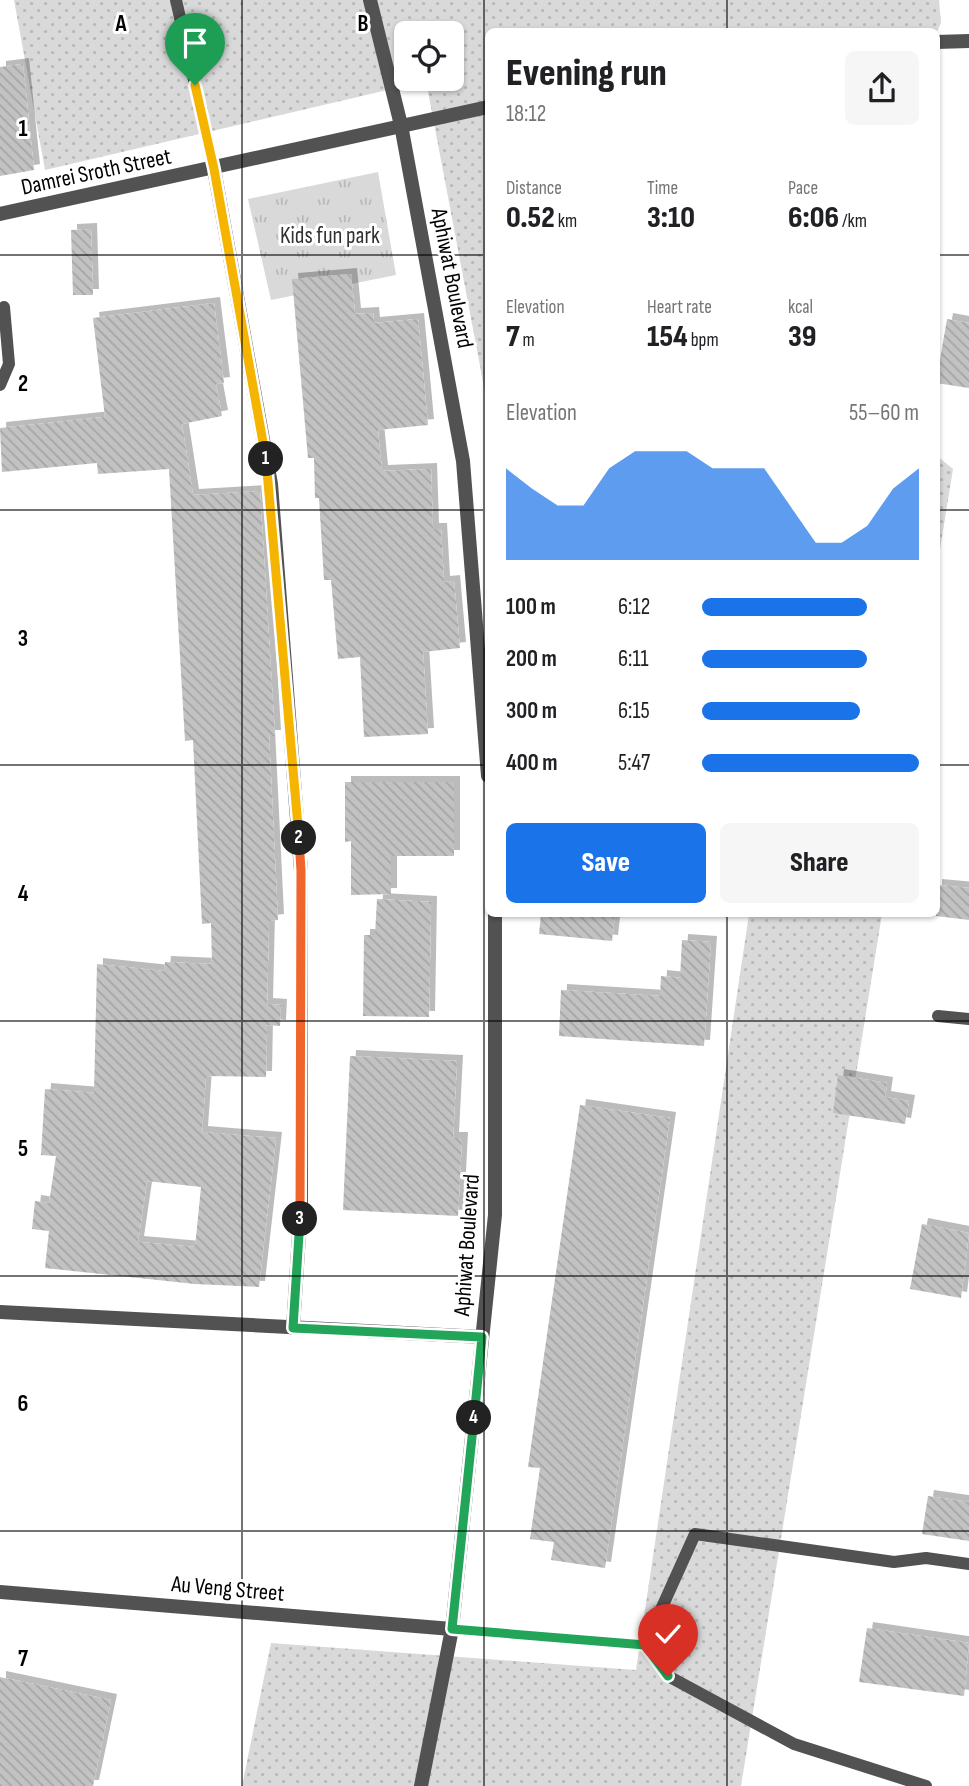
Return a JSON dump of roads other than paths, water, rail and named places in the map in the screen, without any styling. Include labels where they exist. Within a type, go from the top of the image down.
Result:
[{"type":"street","name":"Aphiwat Boulevard","points":[[370,0],[401,125],[463,461],[485,738]]},
{"type":"street","points":[[940,42],[969,41]]},
{"type":"street","name":"Damrei Sroth Street","points":[[0,214],[485,108]]},
{"type":"street","points":[[214,169],[271,484],[301,871],[301,1204],[293,1328]]},
{"type":"street","name":"Aphiwat Boulevard","points":[[421,1786],[452,1629],[495,1214],[495,917]]},
{"type":"street","points":[[0,1312],[482,1337]]},
{"type":"street","name":"Au Veng Street","points":[[0,1592],[452,1629]]},
{"type":"lane","points":[[176,0],[214,169]]},
{"type":"lane","points":[[0,385],[9,364],[4,307]]},
{"type":"lane","points":[[938,1016],[969,1019]]},
{"type":"lane","points":[[645,1645],[695,1534],[894,1562],[926,1558],[969,1564]]},
{"type":"lane","points":[[452,1629],[645,1645],[668,1676],[794,1744],[926,1786]]},
{"type":"park label","name":"Kids fun park","points":[[330,235]]}]
